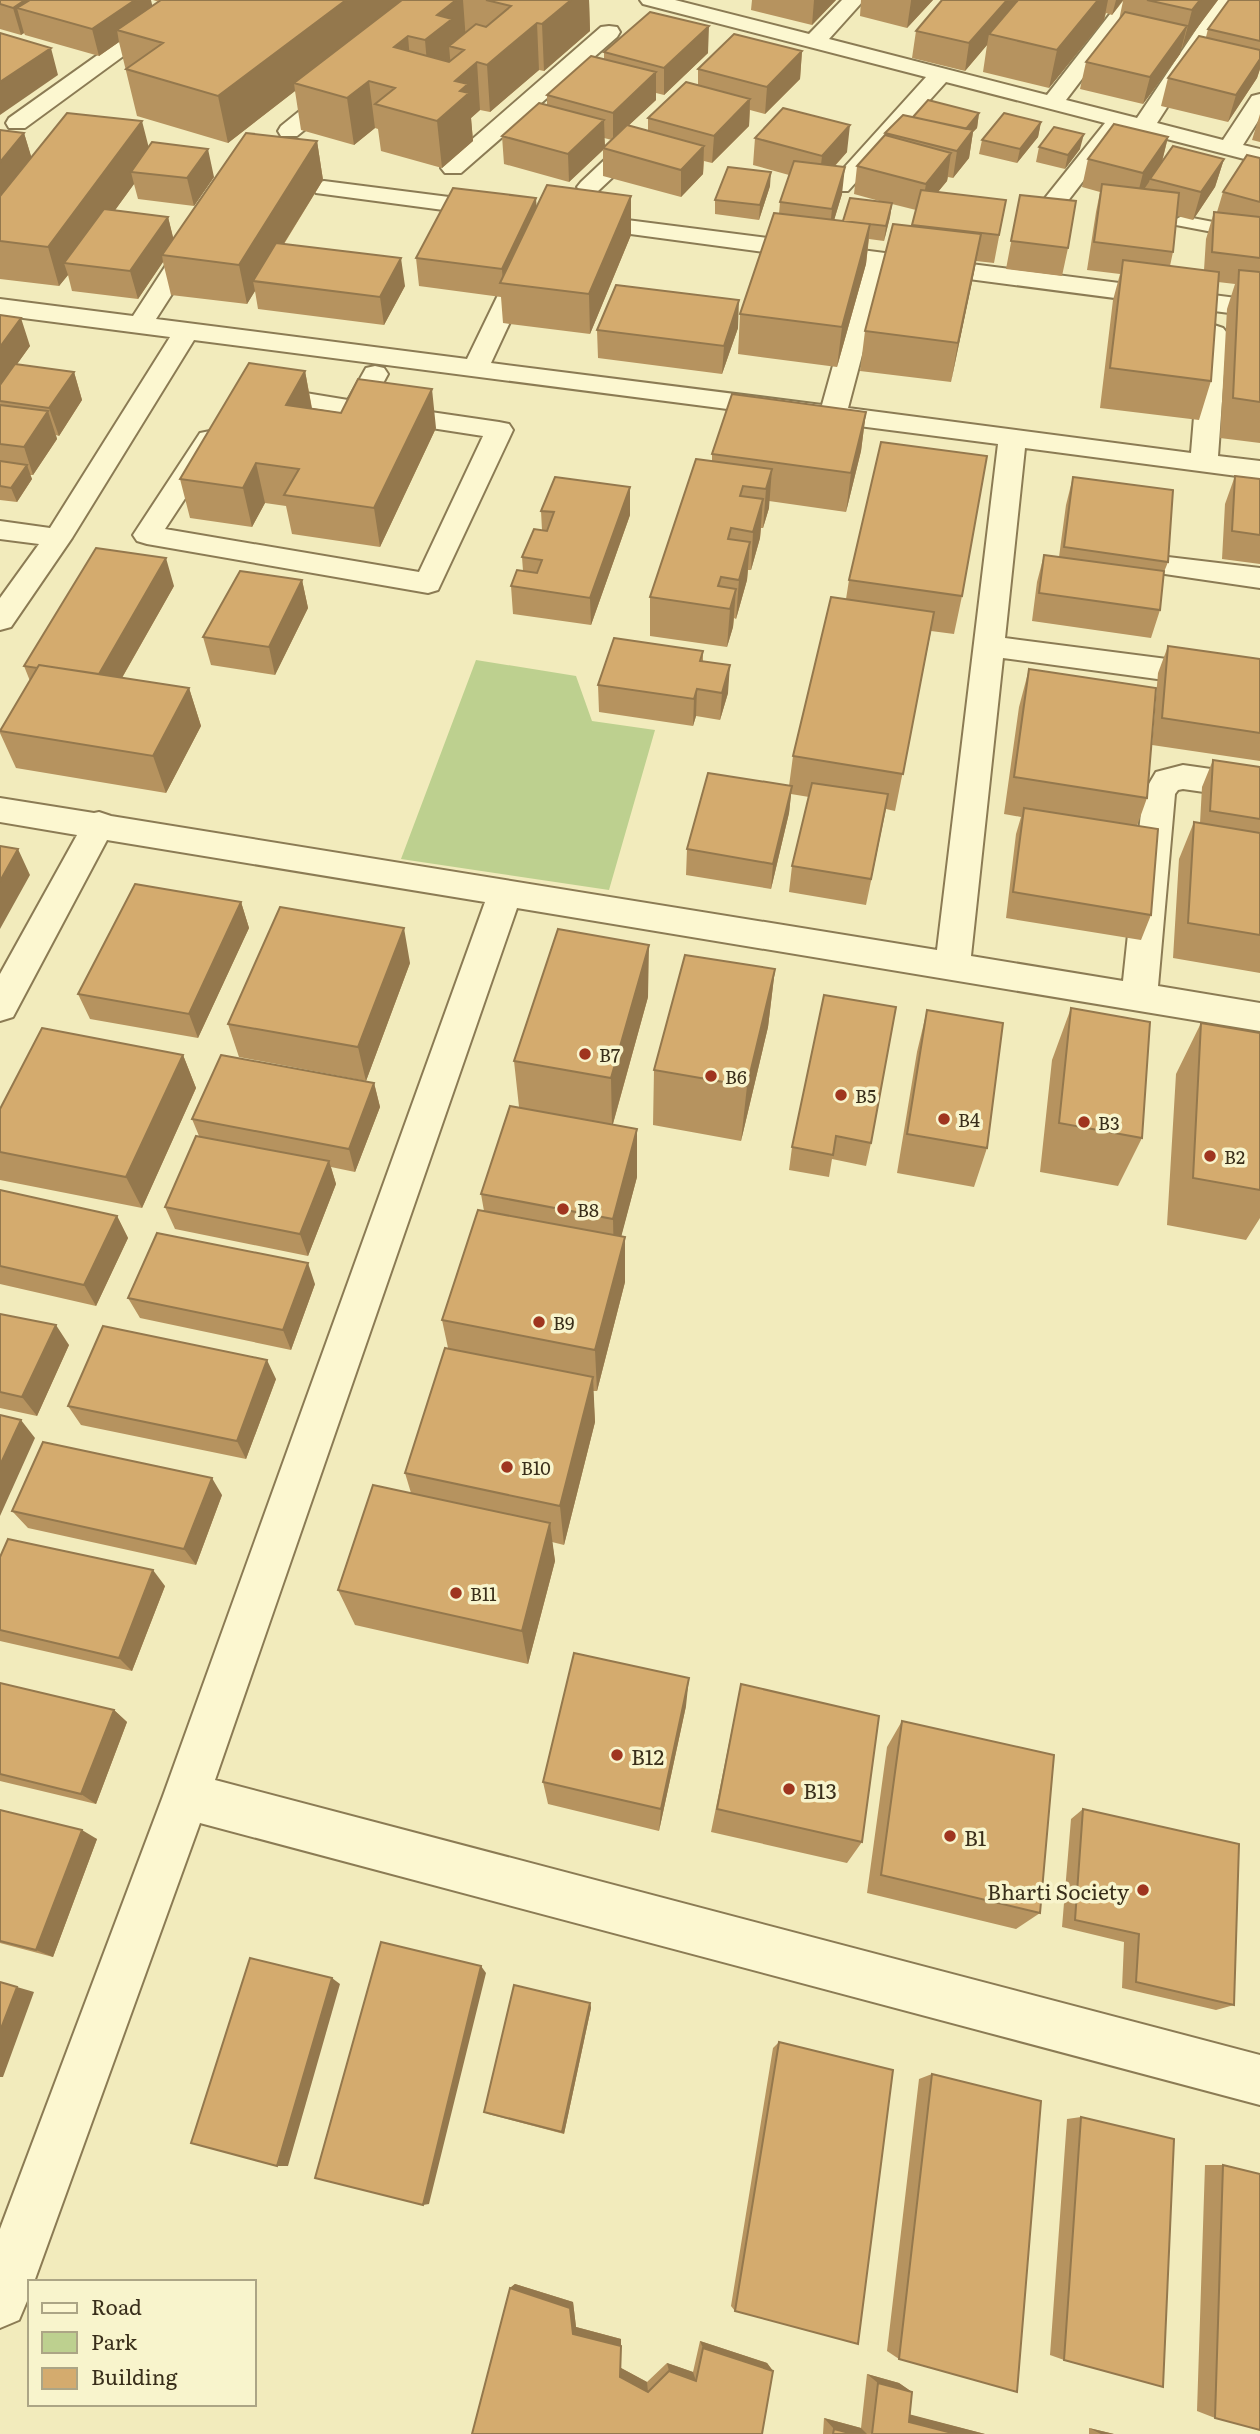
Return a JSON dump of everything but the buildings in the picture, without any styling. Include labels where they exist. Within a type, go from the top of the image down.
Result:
[{"type":"street","points":[[17,123],[189,0]]},
{"type":"street","points":[[652,0],[721,20],[1260,156]]},
{"type":"street","points":[[721,20],[744,0]]},
{"type":"street","points":[[814,42],[854,0]]},
{"type":"street","points":[[1052,103],[1132,0]]},
{"type":"street","points":[[1143,126],[1226,0]]},
{"type":"street","points":[[453,168],[609,32],[585,25]]},
{"type":"street","points":[[737,46],[756,27]]},
{"type":"street","points":[[897,63],[915,42]]},
{"type":"street","points":[[965,80],[982,60]]},
{"type":"street","points":[[289,131],[363,70]]},
{"type":"street","points":[[840,186],[941,74]]},
{"type":"street","points":[[1229,148],[1260,101]]},
{"type":"street","points":[[1038,223],[1119,120]]},
{"type":"street","points":[[589,187],[658,121]]},
{"type":"street","points":[[324,188],[522,213]]},
{"type":"street","points":[[139,325],[211,216]]},
{"type":"street","points":[[561,218],[1260,309]]},
{"type":"street","points":[[475,369],[537,240]]},
{"type":"street","points":[[833,416],[875,259]]},
{"type":"street","points":[[1205,463],[1216,303]]},
{"type":"street","points":[[0,307],[1260,470]]},
{"type":"street","points":[[0,620],[58,538],[187,331]]},
{"type":"street","points":[[356,409],[385,357]]},
{"type":"street","points":[[241,390],[356,409],[499,430],[428,583],[147,535],[241,390]]},
{"type":"street","points":[[953,965],[1012,440]]},
{"type":"street","points":[[0,530],[58,538]]},
{"type":"street","points":[[1168,566],[1260,578]]},
{"type":"street","points":[[989,646],[1260,682]]},
{"type":"street","points":[[1139,997],[1168,844],[1159,794],[1167,780],[1182,777],[1260,788]]},
{"type":"street","points":[[0,810],[99,824],[505,894],[1260,1017]]},
{"type":"street","points":[[0,1007],[99,824]]},
{"type":"street","points":[[0,2301],[186,1796],[505,894]]},
{"type":"street","points":[[186,1796],[1260,2080]]},
{"type":"lane","points":[[1182,220],[1260,236]]},
{"type":"green space","points":[[476,660],[576,676],[592,721],[655,730],[609,890],[401,859]]},
{"type":"place","name":"B7","points":[[585,1054]]},
{"type":"place","name":"B6","points":[[711,1076]]},
{"type":"place","name":"B5","points":[[841,1095]]},
{"type":"place","name":"B4","points":[[944,1119]]},
{"type":"place","name":"B3","points":[[1084,1122]]},
{"type":"place","name":"B2","points":[[1210,1156]]},
{"type":"place","name":"B8","points":[[563,1209]]},
{"type":"place","name":"B9","points":[[539,1322]]},
{"type":"place","name":"B10","points":[[507,1467]]},
{"type":"place","name":"B11","points":[[456,1593]]},
{"type":"place","name":"B12","points":[[617,1755]]},
{"type":"place","name":"B13","points":[[789,1789]]},
{"type":"place","name":"B1","points":[[950,1836]]},
{"type":"place","name":"Bharti Society","points":[[1143,1890]]}]
